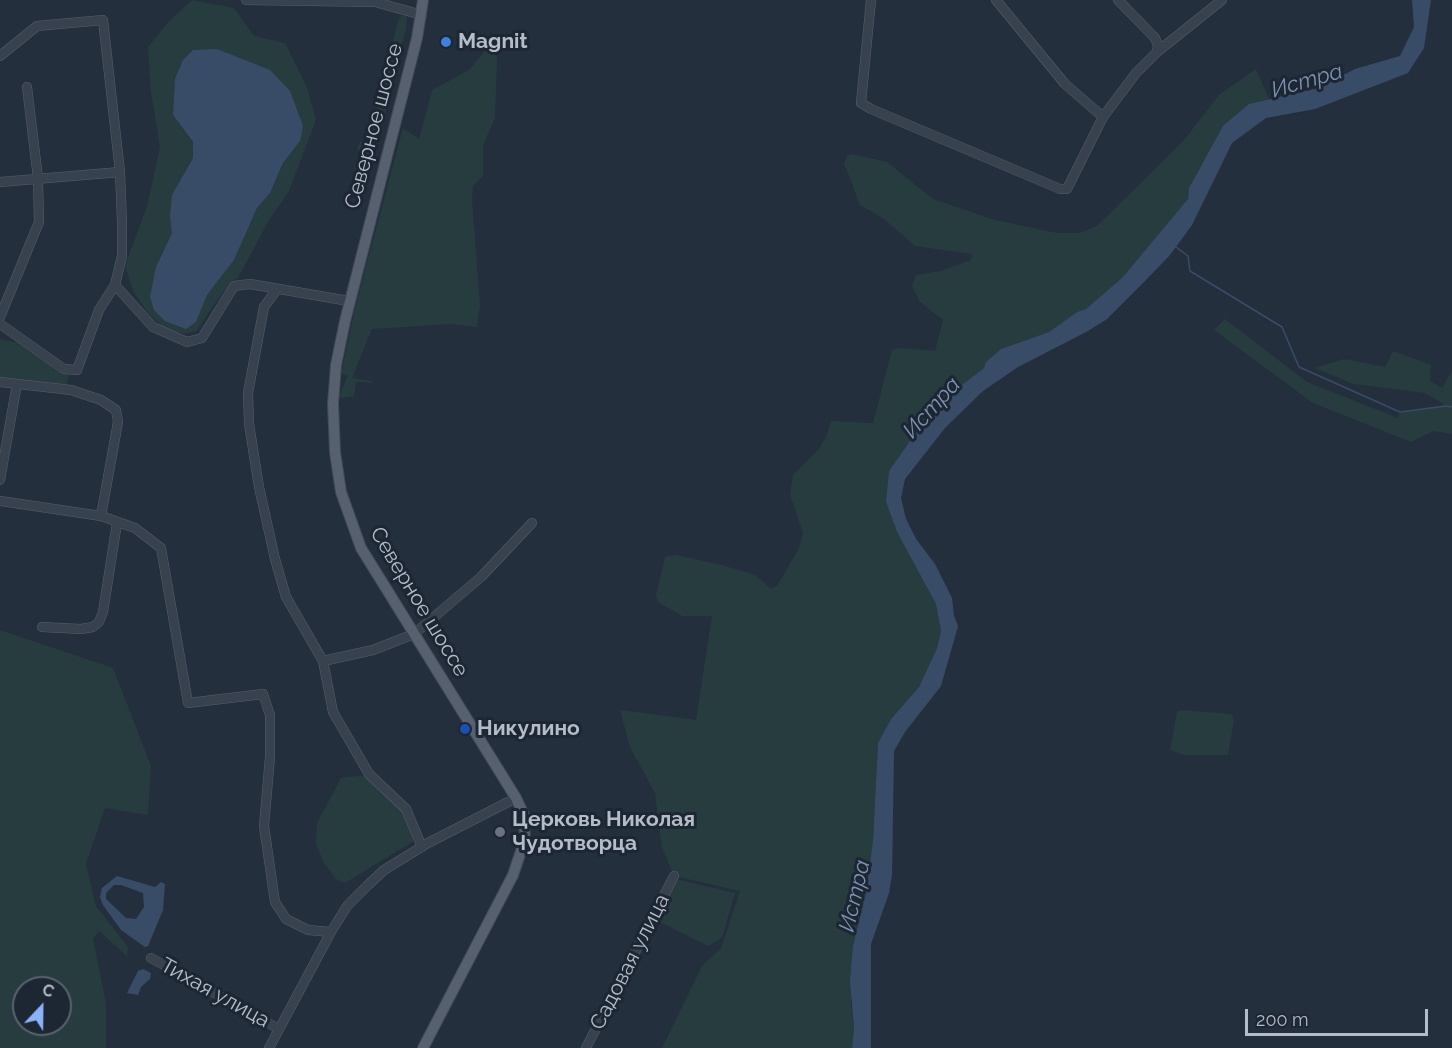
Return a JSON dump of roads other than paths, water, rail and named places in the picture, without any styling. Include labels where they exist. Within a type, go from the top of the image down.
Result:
[{"type":"main road","name":"Северное шоссе","points":[[423,0],[422,15],[349,301],[336,365],[333,404],[335,453],[341,492],[361,548],[516,798],[524,815],[525,826],[521,854],[423,1048]]},
{"type":"street","points":[[246,0],[375,2],[422,15]]},
{"type":"street","points":[[871,0],[861,103],[1060,189],[1067,189],[1103,117],[1136,73],[1156,52],[1222,0]]},
{"type":"street","points":[[996,0],[1065,84],[1103,117]]},
{"type":"street","points":[[1118,0],[1155,38],[1158,45],[1156,52]]},
{"type":"street","points":[[0,56],[37,26],[103,20],[120,172],[122,256],[115,285],[99,310],[77,370],[64,369],[0,324]]},
{"type":"street","points":[[0,317],[39,222],[38,178],[27,87]]},
{"type":"street","points":[[0,182],[120,172]]},
{"type":"street","points":[[115,285],[153,327],[187,342],[202,338],[234,286],[250,284],[349,301]]},
{"type":"street","points":[[277,289],[264,307],[248,393],[249,424],[259,487],[286,597],[323,661],[333,712],[369,774],[406,809],[422,847]]},
{"type":"street","points":[[0,382],[71,390],[101,400],[116,410],[118,422],[101,516]]},
{"type":"street","points":[[0,480],[17,384]]},
{"type":"street","points":[[0,501],[101,516],[135,528],[161,548],[188,704],[263,694],[270,715],[270,757],[264,826],[275,902],[286,919],[308,930],[331,932]]},
{"type":"street","points":[[42,627],[81,629],[93,627],[99,622],[104,612],[117,523]]},
{"type":"street","points":[[323,661],[373,650],[414,634],[481,577],[532,523]]},
{"type":"street","points":[[269,1048],[347,906],[375,878],[422,847],[516,798]]},
{"type":"street","name":"Садовая улица","points":[[586,1048],[674,876]]},
{"type":"street","name":"Тихая улица","points":[[151,958],[279,1029]]},
{"type":"water","points":[[1412,0],[1431,0],[1424,48],[1408,73],[1315,109],[1266,118],[1232,143],[1192,225],[1170,255],[1145,281],[1107,319],[1018,367],[983,391],[945,428],[905,479],[901,498],[906,519],[916,539],[935,564],[952,598],[954,616],[958,626],[941,686],[905,732],[894,751],[892,875],[889,893],[871,944],[871,1048],[852,1048],[854,1028],[850,981],[853,946],[866,893],[873,840],[878,743],[891,719],[919,687],[937,648],[941,631],[936,604],[897,532],[886,502],[889,471],[926,418],[941,401],[984,368],[986,362],[1001,349],[1049,332],[1077,312],[1086,309],[1123,277],[1188,199],[1189,188],[1223,126],[1249,104],[1318,88],[1355,69],[1400,56],[1414,27]]},
{"type":"water","points":[[217,49],[270,70],[290,91],[303,126],[300,141],[283,163],[270,193],[257,208],[234,260],[207,295],[196,322],[186,329],[165,321],[154,310],[150,297],[156,267],[172,233],[170,216],[172,195],[193,158],[193,142],[173,115],[175,79],[183,60],[193,50]]},
{"type":"water","points":[[117,876],[155,887],[161,882],[165,884],[163,910],[148,946],[145,947],[121,930],[103,905],[100,897],[102,888]],"holes":[[[114,885],[121,885],[143,893],[144,907],[136,919],[126,918],[106,899],[106,893]]]},
{"type":"water","points":[[143,969],[151,973],[150,979],[141,987],[138,995],[127,993],[138,971]]},
{"type":"waterway","points":[[1176,247],[1188,256],[1190,271],[1282,327],[1299,367],[1400,412],[1452,407]]},
{"type":"place","name":"Magnit","points":[[446,42]]},
{"type":"place","name":"Никулино","points":[[465,729]]},
{"type":"place","name":"Церковь Николая Чудотворца","points":[[500,832]]},
{"type":"water label","name":"Истра","points":[[1307,81]]},
{"type":"water label","name":"Истра","points":[[932,408]]},
{"type":"water label","name":"Истра","points":[[855,896]]}]
